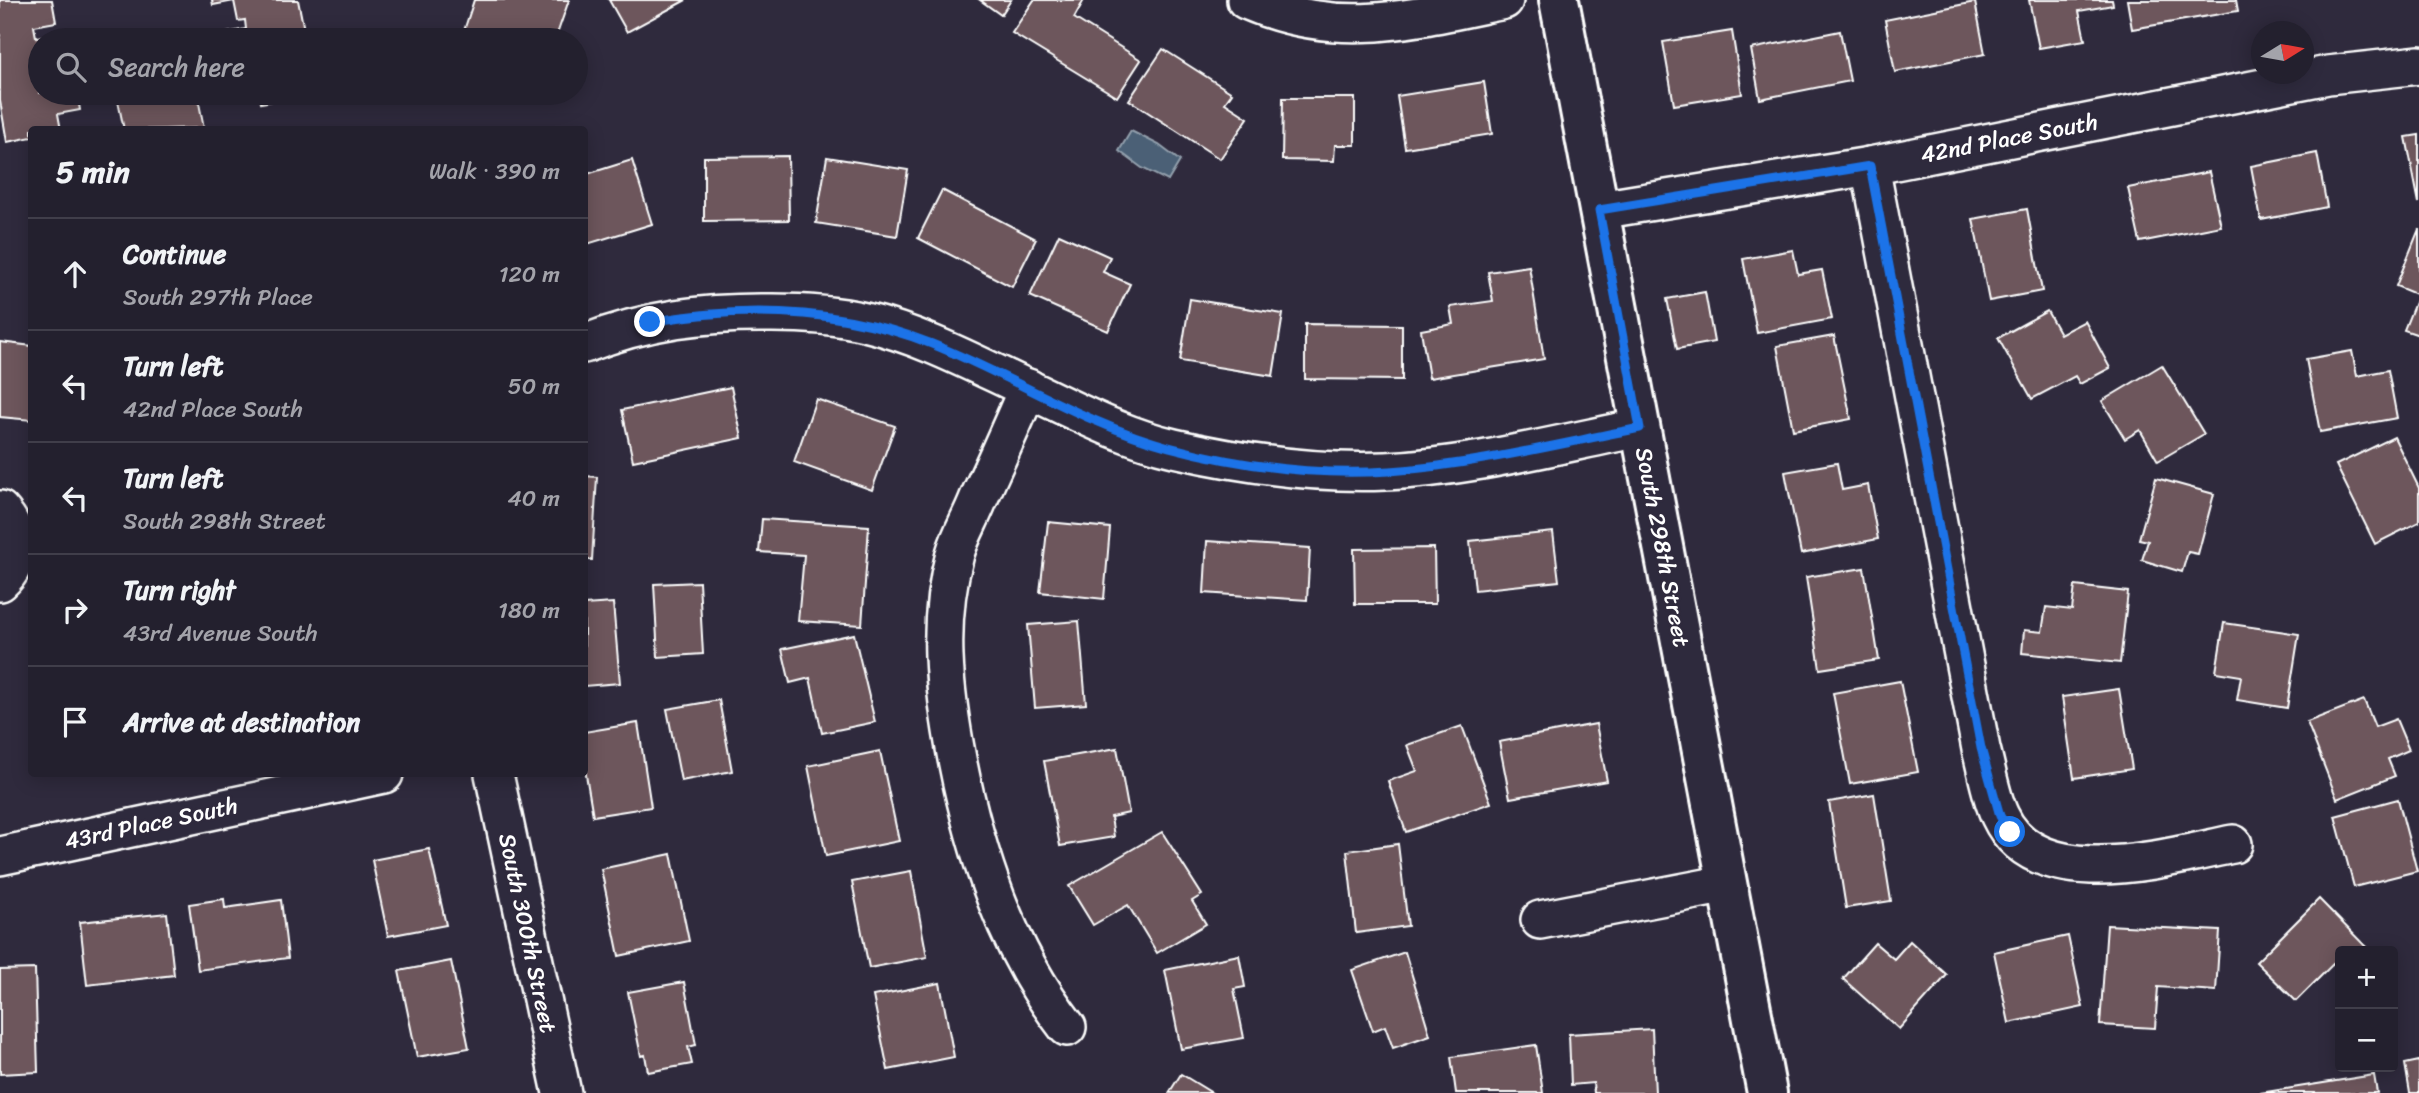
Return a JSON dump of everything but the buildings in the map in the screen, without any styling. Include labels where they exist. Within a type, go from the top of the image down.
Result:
[{"type":"street","points":[[1246,0],[1273,12],[1299,19],[1342,24],[1422,16],[1504,0]]},
{"type":"street","name":"South 298th Street","points":[[1559,0],[1767,1093]]},
{"type":"street","name":"42nd Place South","points":[[1599,210],[1870,166],[2328,75],[2419,65]]},
{"type":"street","points":[[1870,166],[1981,748],[2000,816],[2010,832],[2025,845],[2044,855],[2073,864],[2095,867],[2233,844]]},
{"type":"street","points":[[588,343],[650,322],[727,312],[808,313],[865,322],[932,344],[1133,437],[1173,448],[1291,469],[1343,472],[1429,467],[1640,428]]},
{"type":"street","points":[[1028,388],[956,551],[942,634],[943,673],[974,836],[989,881],[1027,968],[1044,998],[1067,1027]]},
{"type":"street","points":[[0,510],[11,522],[17,539],[15,558],[8,575],[0,582]]},
{"type":"street","name":"43rd Place South","points":[[0,856],[370,777]]},
{"type":"street","name":"South 300th Street","points":[[495,777],[562,1093]]},
{"type":"street","points":[[1540,920],[1727,884]]},
{"type":"water","points":[[1131,131],[1159,145],[1180,161],[1168,181],[1142,168],[1119,151]]},
{"type":"route","points":[[650,322],[727,312],[808,313],[865,322],[932,344],[1133,437],[1173,448],[1291,469],[1343,472],[1429,467],[1640,428],[1599,210],[1870,166],[1981,748],[2000,816],[2010,832]]}]
